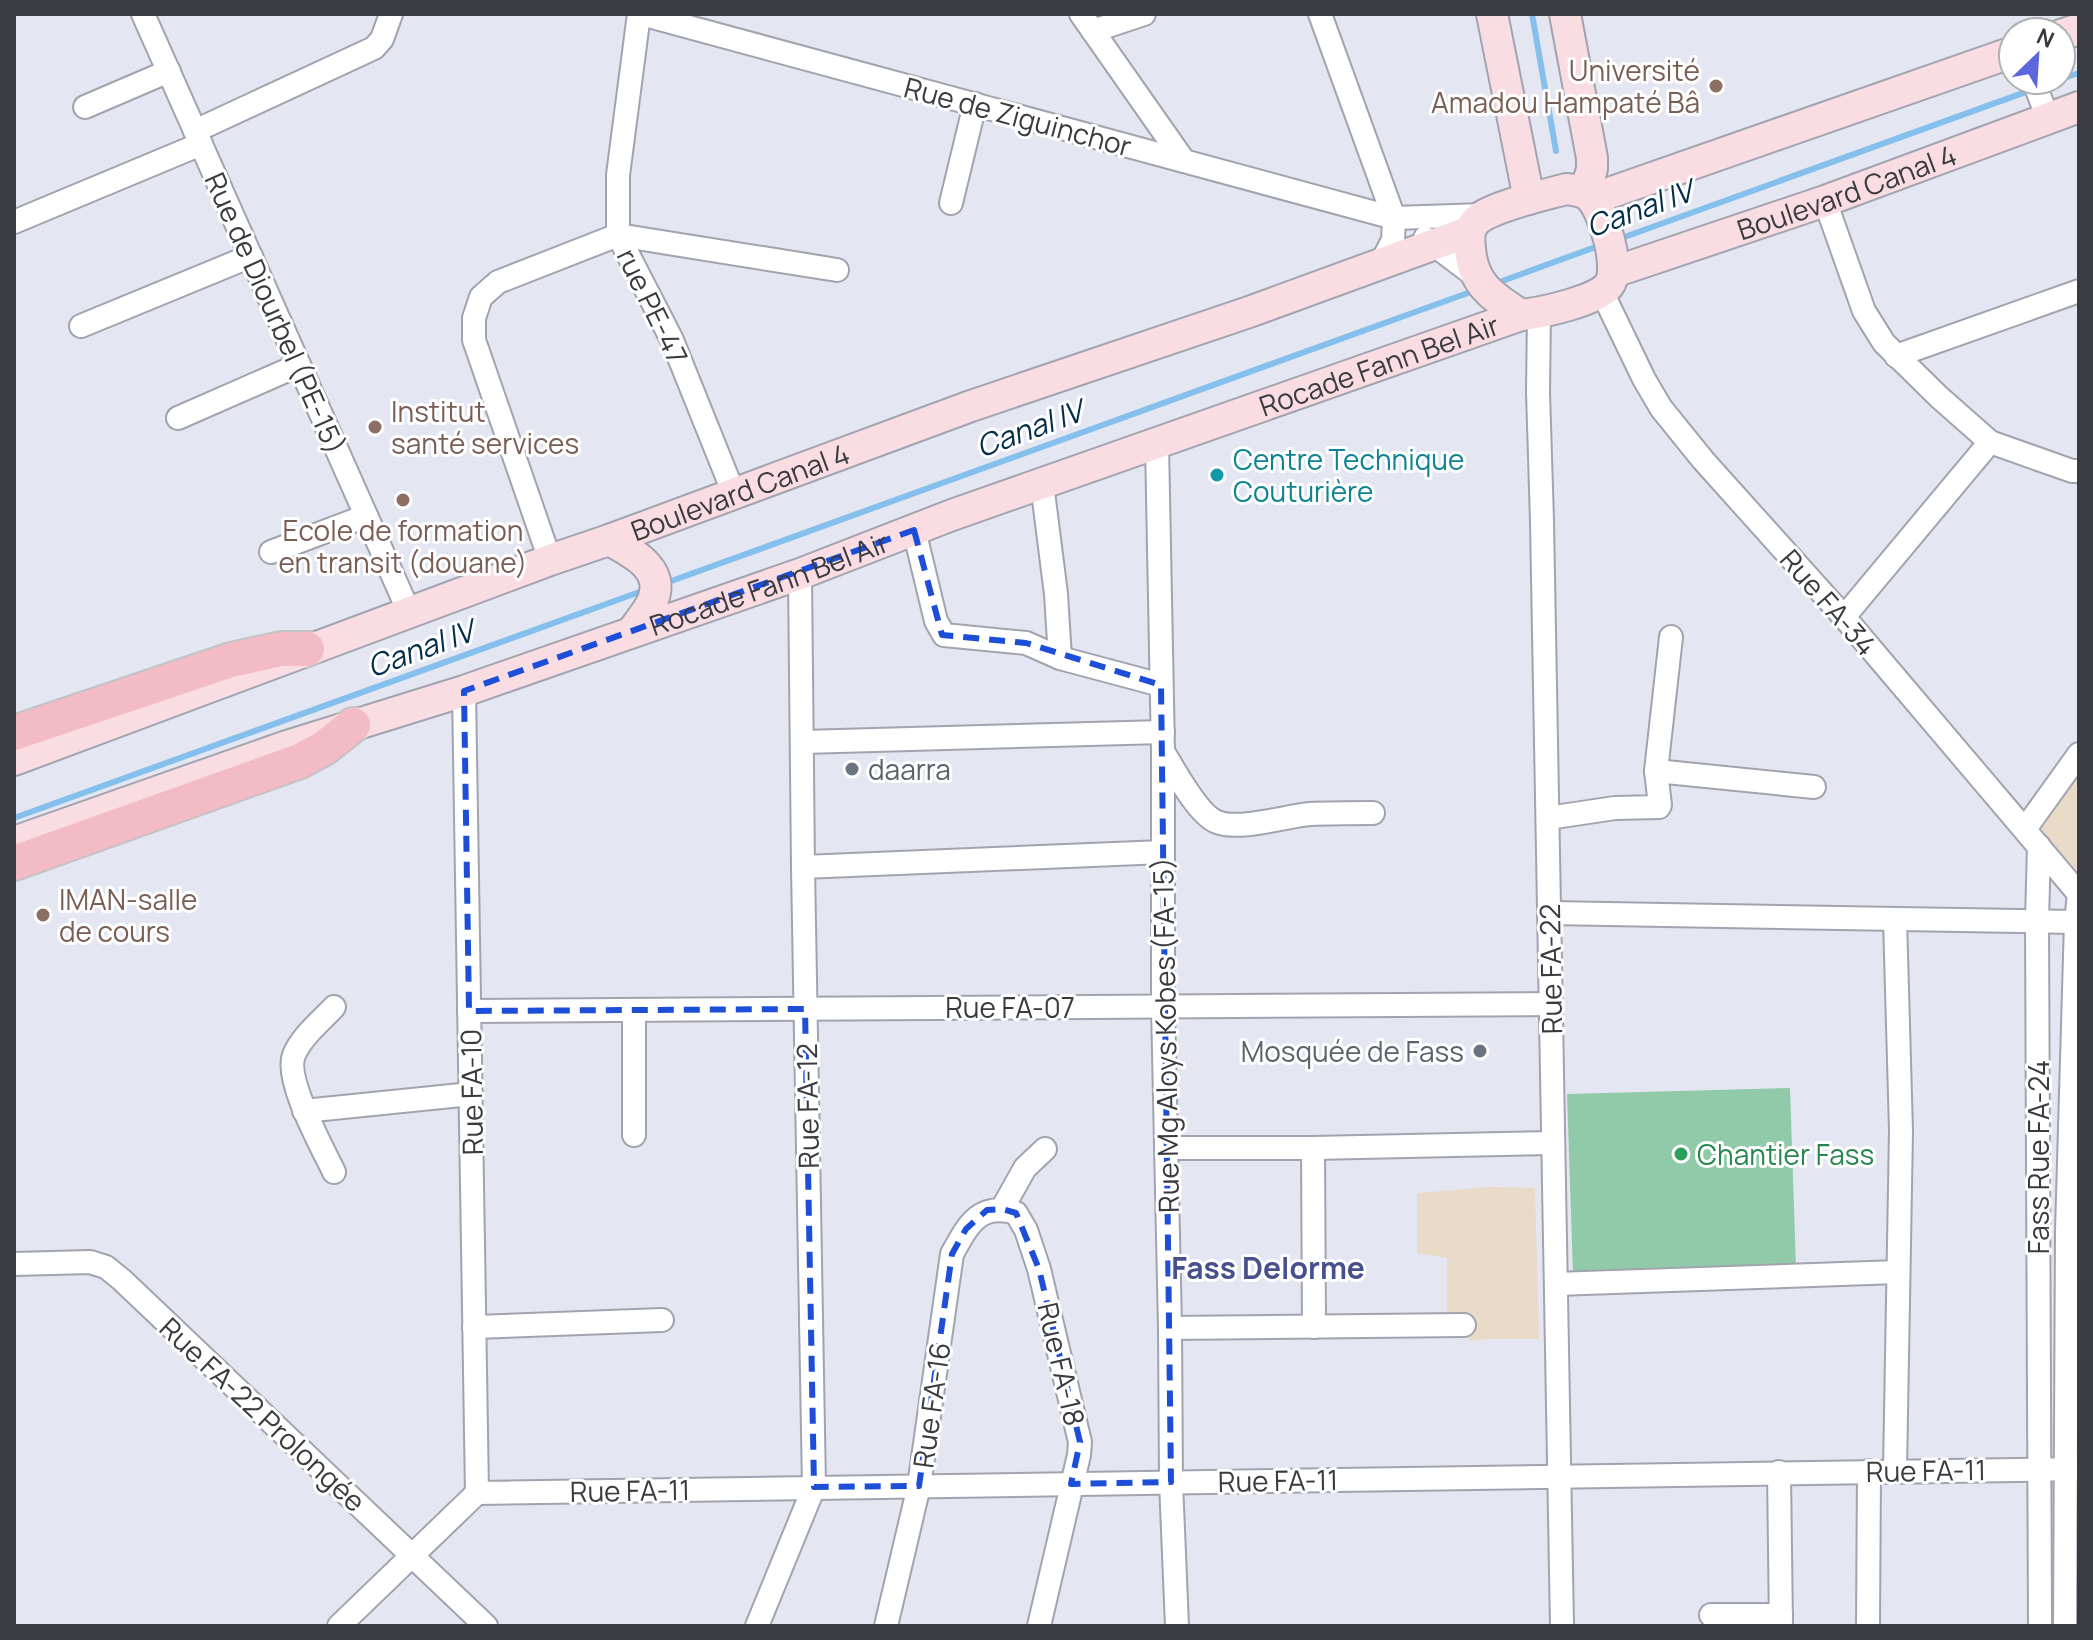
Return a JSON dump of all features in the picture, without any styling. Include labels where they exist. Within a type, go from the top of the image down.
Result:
[{"type":"main road","points":[[1492,14],[1529,199]]},
{"type":"main road","points":[[1565,14],[1592,158],[1589,196],[1602,216],[1608,236],[1608,282],[1578,302],[1530,314],[1487,290],[1475,276],[1471,261],[1476,224],[1529,199],[1566,189],[1589,196],[1997,57]]},
{"type":"main road","name":"Boulevard Canal 4","points":[[1608,282],[2079,107]]},
{"type":"main road","name":"Boulevard Canal 4","points":[[14,760],[230,681],[307,649],[971,406],[1435,245],[1476,224]]},
{"type":"main road","name":"Rocade Fann Bel Air","points":[[14,842],[800,574],[1042,484],[1530,314]]},
{"type":"main road","points":[[609,540],[634,554],[653,573],[654,598],[632,632]]},
{"type":"main road","points":[[14,733],[231,660],[281,649],[307,649]]},
{"type":"main road","points":[[14,863],[300,761],[324,748],[353,725]]},
{"type":"street","name":"Rue de Diourbel (PE-15)","points":[[143,14],[409,612]]},
{"type":"street","points":[[14,222],[198,137],[374,48],[382,39],[391,14]]},
{"type":"street","name":"Rue de Ziguinchor","points":[[640,14],[1394,218]]},
{"type":"street","name":"rue PE-47","points":[[640,14],[618,175],[618,235],[672,340],[734,494]]},
{"type":"street","points":[[1144,14],[1087,23],[1184,161]]},
{"type":"street","points":[[1320,14],[1394,218],[1393,240],[1380,265]]},
{"type":"street","points":[[85,107],[169,71]]},
{"type":"street","points":[[2039,96],[2048,118]]},
{"type":"street","points":[[951,203],[975,104]]},
{"type":"street","points":[[1825,201],[1864,311],[1896,356],[1990,442],[2078,471]]},
{"type":"street","points":[[1394,218],[1476,224]]},
{"type":"street","points":[[1394,218],[1475,276]]},
{"type":"street","points":[[550,560],[474,340],[474,318],[481,297],[498,282],[618,235],[837,270]]},
{"type":"street","points":[[81,326],[251,256]]},
{"type":"street","name":"Rue FA-34","points":[[1608,282],[1630,351],[1661,408],[1703,460],[1844,617],[2079,894]]},
{"type":"street","points":[[1896,356],[2079,291]]},
{"type":"street","name":"Rue FA-22","points":[[1530,314],[1538,392],[1562,1626]]},
{"type":"street","points":[[178,418],[299,365]]},
{"type":"street","points":[[1844,617],[1990,442]]},
{"type":"street","name":"Rue Mg Aloys Kobes (FA-15)","points":[[1157,444],[1171,1482],[1177,1626]]},
{"type":"street","points":[[1042,484],[1056,594],[1060,658]]},
{"type":"street","points":[[271,552],[366,516]]},
{"type":"street","points":[[914,530],[936,621],[944,635],[1026,643],[1060,658],[1161,685]]},
{"type":"street","name":"Rue FA-12","points":[[757,1626],[814,1487],[800,574]]},
{"type":"street","points":[[1548,818],[1615,808],[1659,807],[1656,771],[1671,637]]},
{"type":"street","name":"Rue FA-10","points":[[464,691],[477,1493]]},
{"type":"street","points":[[803,742],[1163,742],[1189,795],[1217,823],[1275,821],[1307,814],[1373,813]]},
{"type":"street","points":[[2032,838],[2079,754]]},
{"type":"street","points":[[1656,771],[1814,787]]},
{"type":"street","name":"Fass Rue FA-24","points":[[2032,838],[2037,921],[2040,1626]]},
{"type":"street","points":[[803,867],[1163,852]]},
{"type":"street","points":[[2065,1626],[2073,1469],[2076,922],[2079,894]]},
{"type":"street","points":[[1549,913],[2076,922]]},
{"type":"street","points":[[1895,919],[1901,1131],[1895,1470]]},
{"type":"street","name":"Rue FA-07","points":[[469,1011],[1551,1004]]},
{"type":"street","points":[[334,1007],[298,1046],[291,1068],[304,1111],[334,1172]]},
{"type":"street","points":[[634,1010],[634,1135]]},
{"type":"street","points":[[304,1111],[471,1094]]},
{"type":"street","points":[[1166,1148],[1553,1143]]},
{"type":"street","points":[[1313,1148],[1314,1327]]},
{"type":"street","points":[[1002,1209],[1025,1168],[1045,1149]]},
{"type":"street","name":"Rue FA-18","points":[[1002,1209],[1016,1213],[1026,1230],[1039,1269],[1080,1442],[1039,1626]]},
{"type":"street","name":"Rue FA-16","points":[[886,1626],[919,1486],[952,1254],[966,1229],[987,1210],[1002,1209]]},
{"type":"street","name":"Rue FA-22 Prolongée","points":[[14,1264],[90,1262],[106,1267],[486,1626]]},
{"type":"street","points":[[1556,1284],[1898,1272]]},
{"type":"street","points":[[474,1327],[662,1320]]},
{"type":"street","points":[[1170,1328],[1464,1325]]},
{"type":"street","name":"Rue FA-11","points":[[477,1493],[2073,1469]]},
{"type":"street","points":[[1868,1626],[1869,1471]]},
{"type":"street","points":[[1711,1615],[1781,1620],[1779,1472]]},
{"type":"street","points":[[339,1626],[477,1493]]},
{"type":"highlighted area","points":[[914,530],[942,635],[1026,643],[1161,685],[1171,1482],[1071,1484],[1080,1442],[1039,1269],[1016,1213],[1002,1209],[987,1210],[966,1229],[952,1254],[919,1486],[814,1487],[805,1009],[469,1011],[464,691]]},
{"type":"shaded area","points":[[2079,771],[2079,873],[2037,825]]},
{"type":"shaded area","points":[[1490,1187],[1535,1188],[1539,1339],[1469,1341],[1466,1317],[1447,1316],[1447,1258],[1417,1253],[1417,1193]]},
{"type":"green space","name":"Chantier Fass","points":[[1790,1088],[1796,1268],[1573,1274],[1567,1094]]},
{"type":"waterway","points":[[1532,14],[1556,151]]},
{"type":"waterway","name":"Canal IV","points":[[1619,239],[2015,96]]},
{"type":"waterway","name":"Canal IV","points":[[1494,284],[1601,245]]},
{"type":"waterway","name":"Canal IV","points":[[663,584],[1476,290]]},
{"type":"waterway","name":"Canal IV","points":[[14,818],[645,590]]},
{"type":"place","name":"Université Amadou Hampaté Bâ","points":[[1716,86]]},
{"type":"place","name":"Institut santé services","points":[[375,427]]},
{"type":"place","name":"Centre Technique Couturière","points":[[1217,475]]},
{"type":"place","name":"Ecole de formation en transit (douane)","points":[[403,500]]},
{"type":"place","name":"daarra","points":[[852,769]]},
{"type":"place","name":"IMAN-salle de cours","points":[[43,915]]},
{"type":"place","name":"Mosquée de Fass","points":[[1480,1051]]},
{"type":"place","name":"Chantier Fass","points":[[1681,1154]]},
{"type":"district","name":"Fass Delorme","points":[[1268,1267]]}]
